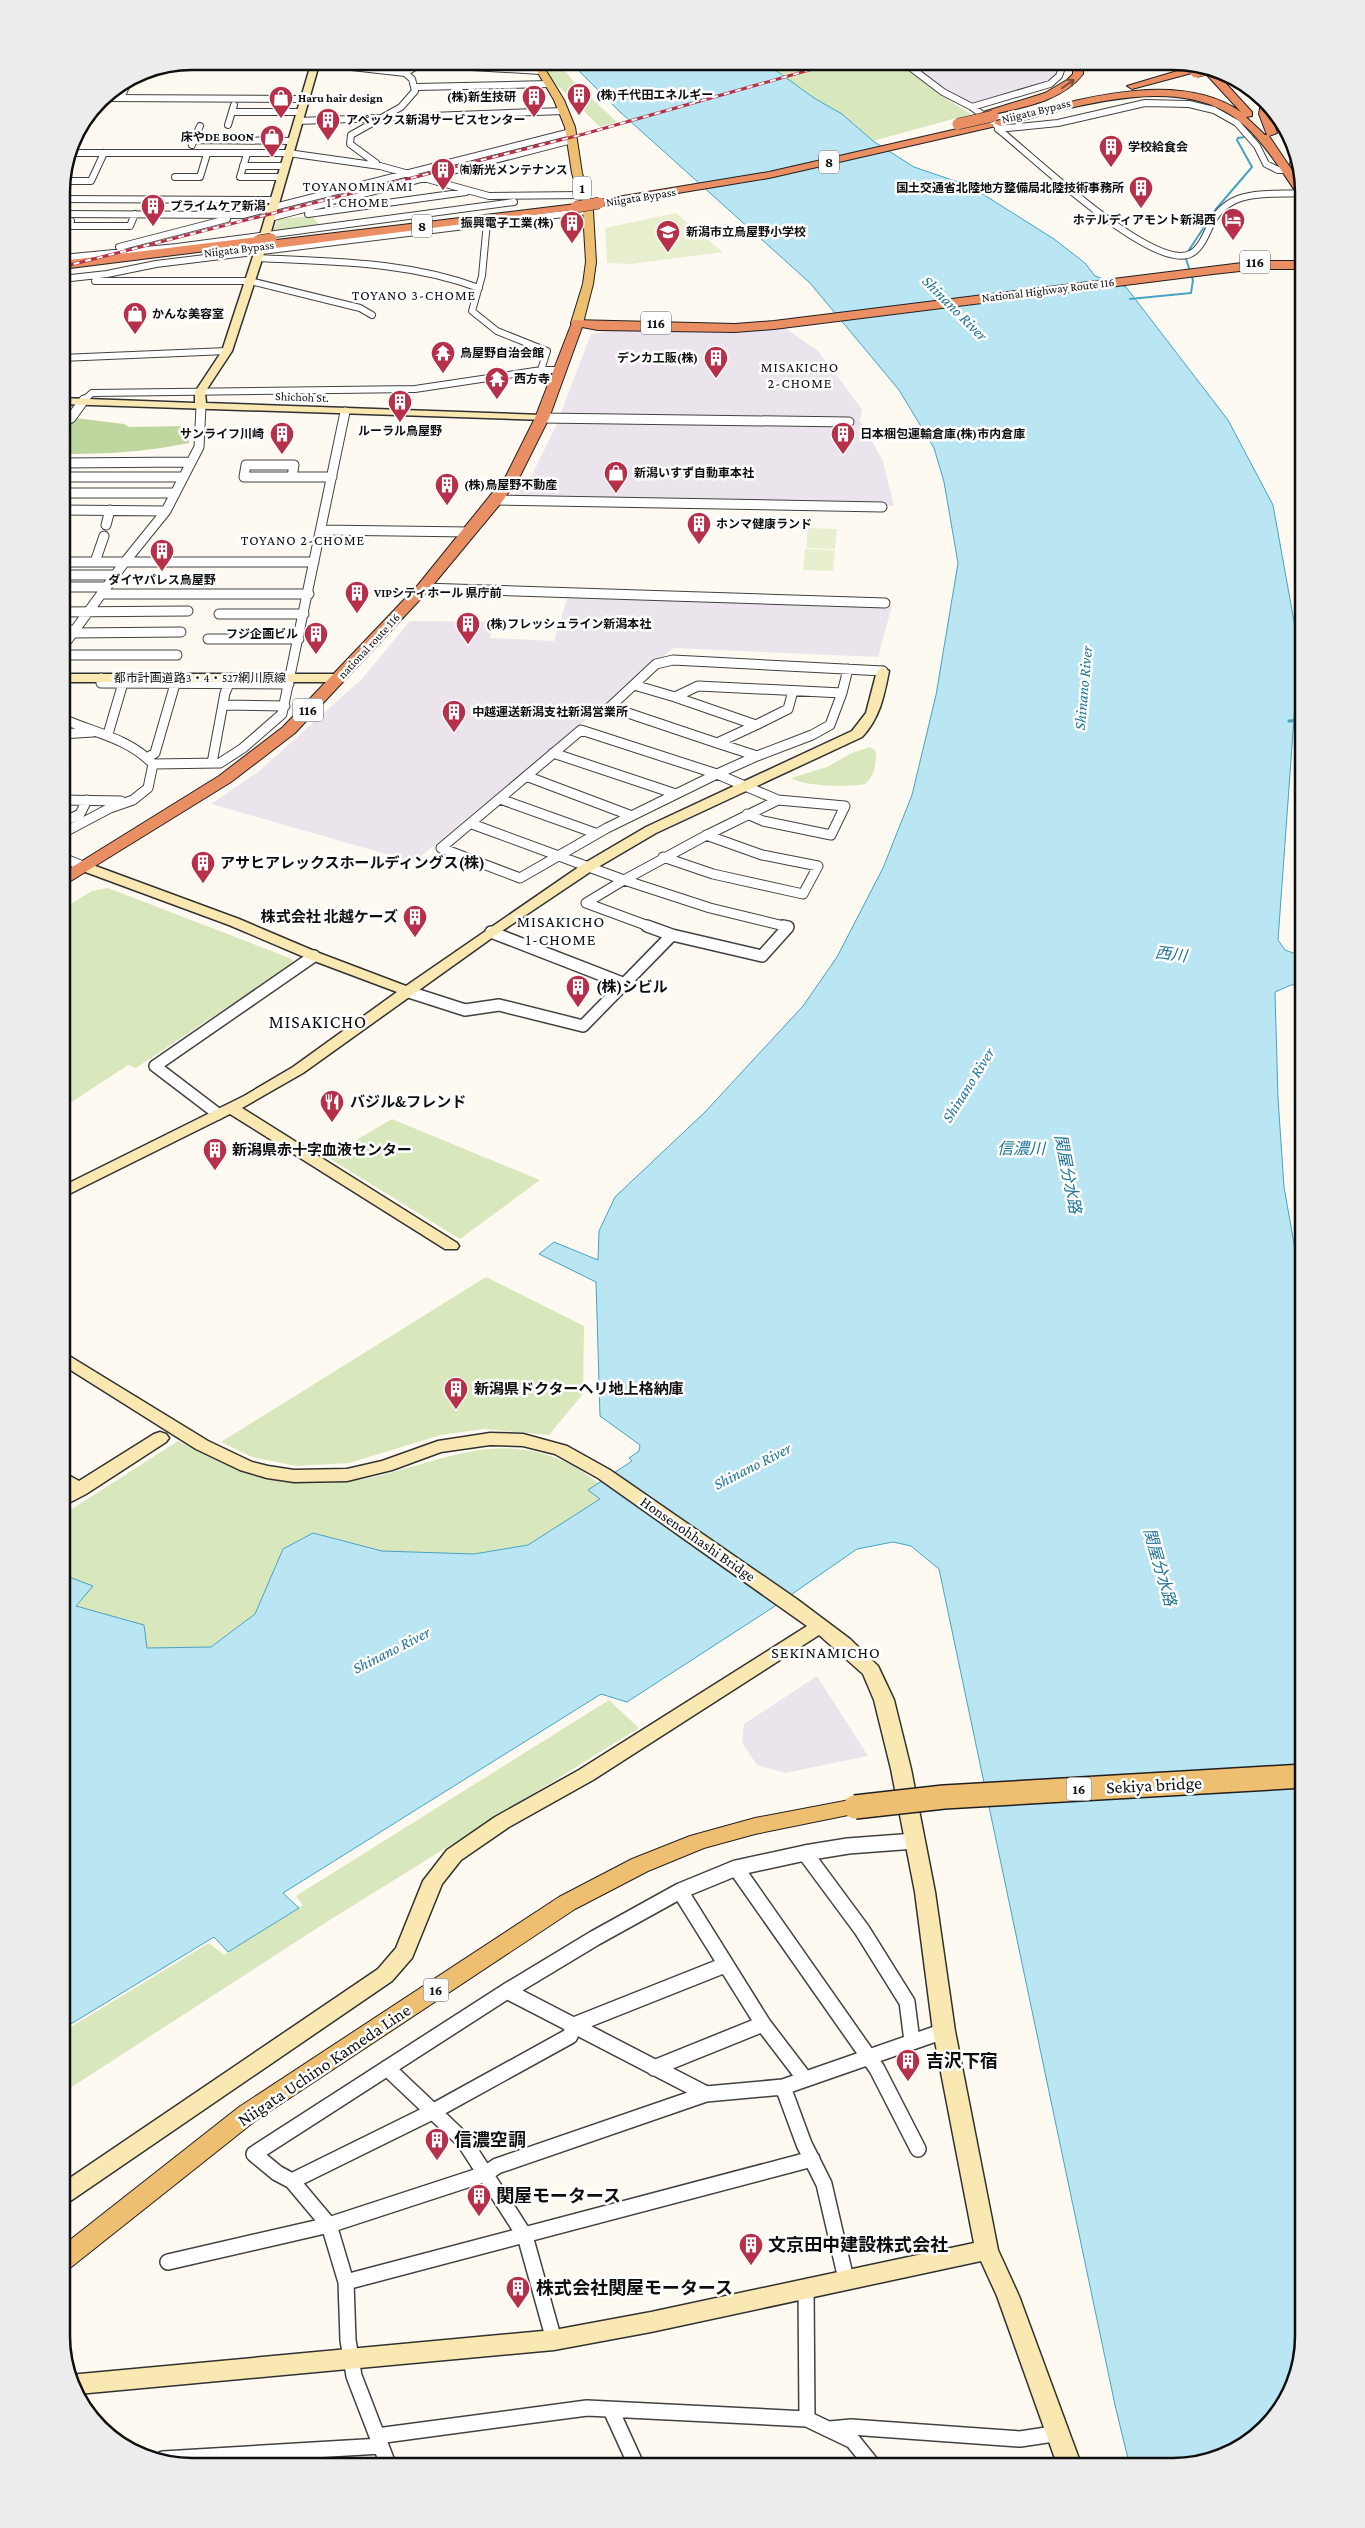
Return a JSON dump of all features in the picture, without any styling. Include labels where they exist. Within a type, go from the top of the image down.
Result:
[{"type":"highway","name":"8","points":[[994,120],[1037,98],[1066,86],[1078,74],[1078,70]]},
{"type":"highway","points":[[1122,83],[1183,70]]},
{"type":"highway","name":"Niigata Bypass","points":[[70,275],[262,245],[598,201],[804,168],[1152,81],[1186,71]]},
{"type":"highway","points":[[1207,75],[1233,89],[1272,149],[1292,166]]},
{"type":"highway","points":[[1220,80],[1233,89],[1272,149]]},
{"type":"highway","name":"8","points":[[994,120],[1103,88]]},
{"type":"highway","points":[[994,120],[1123,96],[1164,93],[1194,96],[1219,104],[1240,117],[1262,134],[1292,166]]},
{"type":"highway","points":[[1262,134],[1264,112]]},
{"type":"highway","name":"Niigata Bypass","points":[[687,187],[904,137],[994,120]]},
{"type":"highway","name":"Niigata Bypass","points":[[70,264],[262,245]]},
{"type":"highway","name":"National Highway Route 116","points":[[577,323],[598,326],[735,326],[1210,268],[1295,263]]},
{"type":"highway","name":"national route 116","points":[[70,876],[226,779],[289,730],[423,588],[496,500],[524,456],[542,418],[577,323]]},
{"type":"main road","name":"1","points":[[541,71],[563,111],[572,136],[591,262],[588,284],[577,323]]},
{"type":"main road","name":"Sekiya bridge","points":[[855,1807],[944,1797],[1295,1777]]},
{"type":"main road","name":"Niigata Uchino Kameda Line","points":[[70,2255],[246,2114],[567,1903],[640,1865],[698,1842],[755,1826],[855,1807]]},
{"type":"street","points":[[70,636],[124,562],[166,511],[199,447],[200,392],[211,372],[227,351],[262,245],[314,70]]},
{"type":"street","points":[[381,70],[405,73],[409,75],[416,87]]},
{"type":"street","points":[[405,73],[410,70]]},
{"type":"street","points":[[524,70],[541,71]]},
{"type":"street","points":[[913,70],[943,92],[972,107],[998,127],[994,120]]},
{"type":"street","points":[[972,107],[1050,84],[1059,76],[1061,70]]},
{"type":"street","points":[[416,87],[549,84]]},
{"type":"street","points":[[380,166],[350,144],[352,135],[400,107],[415,91],[416,87]]},
{"type":"street","points":[[121,98],[124,91]]},
{"type":"street","points":[[115,98],[305,99]]},
{"type":"street","points":[[228,125],[236,98]]},
{"type":"street","points":[[994,120],[1058,123],[1144,103],[1188,104],[1214,110],[1230,118],[1257,146],[1266,164],[1278,170],[1292,166]]},
{"type":"street","points":[[232,112],[300,117],[382,117],[563,111]]},
{"type":"street","points":[[994,120],[1011,138],[1076,195],[1136,241],[1158,253],[1176,257],[1188,256],[1194,252],[1219,210],[1232,199],[1241,196],[1295,194]]},
{"type":"street","points":[[189,154],[200,126]]},
{"type":"street","points":[[85,256],[243,215],[274,204],[572,136]]},
{"type":"street","points":[[270,218],[426,178],[572,136]]},
{"type":"street","points":[[194,140],[292,140]]},
{"type":"street","points":[[77,153],[288,153],[380,166],[489,196],[556,195],[581,203]]},
{"type":"street","points":[[70,181],[91,182],[104,153]]},
{"type":"street","points":[[175,177],[200,177],[207,154]]},
{"type":"street","points":[[247,154],[240,177],[281,177]]},
{"type":"street","points":[[243,166],[284,166]]},
{"type":"street","points":[[285,214],[311,214],[470,191]]},
{"type":"street","points":[[262,245],[556,195]]},
{"type":"street","points":[[489,196],[490,206]]},
{"type":"street","points":[[70,199],[274,204]]},
{"type":"street","points":[[70,257],[262,245],[487,223],[581,203]]},
{"type":"street","points":[[70,214],[243,215]]},
{"type":"street","points":[[70,224],[74,214]]},
{"type":"street","points":[[70,226],[130,226],[135,214]]},
{"type":"street","points":[[487,223],[479,288],[472,311],[484,324],[494,330],[547,351],[541,370]]},
{"type":"street","points":[[262,245],[431,273],[479,288]]},
{"type":"street","points":[[70,278],[79,281],[250,282],[360,308],[372,315]]},
{"type":"street","points":[[70,358],[227,351]]},
{"type":"street","points":[[70,419],[82,401],[92,393],[416,389],[541,370],[560,370]]},
{"type":"street","name":"Shichoh St.","points":[[70,401],[542,418]]},
{"type":"street","points":[[70,721],[108,734],[136,747],[150,761],[220,763],[243,748],[282,714],[309,594],[320,530],[345,412]]},
{"type":"street","points":[[542,418],[849,422]]},
{"type":"street","points":[[70,463],[190,462]]},
{"type":"street","points":[[292,477],[294,465],[246,465],[244,477],[292,477],[332,477]]},
{"type":"street","points":[[70,477],[182,477]]},
{"type":"street","points":[[70,493],[174,493]]},
{"type":"street","points":[[496,500],[882,507]]},
{"type":"street","points":[[70,510],[166,511]]},
{"type":"street","points":[[106,525],[110,510]]},
{"type":"street","points":[[320,530],[470,532]]},
{"type":"street","points":[[95,562],[104,536]]},
{"type":"street","points":[[70,562],[314,562]]},
{"type":"street","points":[[70,575],[115,575]]},
{"type":"street","points":[[70,588],[104,590],[309,594]]},
{"type":"street","points":[[423,588],[885,603]]},
{"type":"street","points":[[70,612],[188,611]]},
{"type":"street","points":[[219,614],[304,614]]},
{"type":"street","points":[[70,631],[181,632]]},
{"type":"street","points":[[208,639],[299,639]]},
{"type":"street","points":[[70,656],[177,655]]},
{"type":"street","points":[[70,1188],[225,1111],[298,1070],[491,932],[588,867],[651,830],[857,734],[866,726],[875,712],[883,672],[673,660],[656,664],[610,708],[757,756]]},
{"type":"street","points":[[747,814],[763,821],[831,835],[845,806],[778,800],[716,774],[581,730],[472,824],[441,848],[520,878],[595,834],[716,774],[812,735],[830,725],[836,716],[848,669]]},
{"type":"street","name":"都市計画道路3・4・527網川原線","points":[[70,678],[289,681],[339,678]]},
{"type":"street","points":[[101,678],[101,683],[229,684],[289,681]]},
{"type":"street","points":[[108,734],[123,683]]},
{"type":"street","points":[[70,829],[110,808],[133,800],[148,788],[150,761],[175,684]]},
{"type":"street","points":[[212,763],[225,693],[229,684]]},
{"type":"street","points":[[634,686],[675,697],[756,725]]},
{"type":"street","points":[[675,697],[698,686],[842,693]]},
{"type":"street","points":[[718,743],[788,709],[793,691]]},
{"type":"street","points":[[224,705],[285,706]]},
{"type":"street","points":[[70,734],[98,732]]},
{"type":"street","points":[[553,753],[676,794]]},
{"type":"street","points":[[526,776],[632,816]]},
{"type":"street","points":[[500,799],[595,834]]},
{"type":"street","points":[[70,800],[112,802],[133,800]]},
{"type":"street","points":[[70,819],[80,814],[85,808],[87,800]]},
{"type":"street","points":[[472,824],[556,856],[624,880],[699,905],[788,927],[762,956],[672,935],[586,903],[624,880],[663,857],[778,800]]},
{"type":"street","points":[[663,857],[714,874],[803,894],[818,866],[762,855],[706,835]]},
{"type":"street","points":[[70,861],[234,922],[314,956],[409,992],[466,1010],[499,1004],[583,1026],[672,935]]},
{"type":"street","points":[[491,932],[625,984]]},
{"type":"street","points":[[314,956],[155,1066],[225,1111],[451,1246]]},
{"type":"street","name":"Honsenohhashi Bridge","points":[[70,1362],[202,1445],[246,1466],[267,1472],[294,1476],[347,1475],[386,1466],[454,1444],[505,1439],[523,1440],[561,1450],[604,1474],[792,1604],[818,1627],[843,1644],[871,1671],[884,1700],[901,1769],[925,1892],[944,2031],[987,2250],[1060,2433],[1067,2458]]},
{"type":"street","points":[[70,1496],[160,1438]]},
{"type":"street","points":[[70,1483],[80,1490]]},
{"type":"street","points":[[70,2190],[385,1975],[405,1952],[439,1871],[463,1848],[502,1822],[586,1775],[818,1627]]},
{"type":"street","points":[[386,2458],[350,2360],[346,2282],[329,2226],[292,2181],[277,2173],[254,2154],[507,1991],[595,1938],[680,1891],[736,1868],[805,1853],[915,1840]]},
{"type":"street","points":[[805,1853],[862,1930],[907,2002],[912,2041]]},
{"type":"street","points":[[736,1868],[877,2069],[918,2149]]},
{"type":"street","points":[[680,1891],[764,2024],[805,2079]]},
{"type":"street","points":[[292,2181],[434,2111],[570,2036],[574,2025],[725,1965]]},
{"type":"street","points":[[507,1991],[706,2094]]},
{"type":"street","points":[[654,2068],[764,2024]]},
{"type":"street","points":[[168,2262],[329,2226],[485,2174],[497,2166],[706,2094],[783,2087],[944,2031]]},
{"type":"street","points":[[387,2068],[464,2141],[525,2236],[554,2340]]},
{"type":"street","points":[[783,2087],[824,2184],[846,2279]]},
{"type":"street","points":[[346,2282],[812,2159]]},
{"type":"street","points":[[80,2383],[554,2340],[651,2322],[987,2250]]},
{"type":"street","points":[[806,2288],[807,2419]]},
{"type":"street","points":[[181,2458],[379,2441],[587,2408],[807,2419],[853,2441],[867,2458]]},
{"type":"street","points":[[611,2410],[634,2458]]},
{"type":"street","points":[[829,2429],[850,2426],[1020,2439],[1060,2433]]},
{"type":"shaded area","points":[[920,70],[1058,70],[1056,75],[1035,88],[974,105],[948,92]]},
{"type":"shaded area","points":[[785,328],[818,351],[862,409],[860,420],[883,461],[894,506],[511,498],[532,475],[556,426],[591,334],[615,330],[707,332]]},
{"type":"shaded area","points":[[568,596],[892,606],[878,657],[673,648],[414,862],[211,804],[258,772],[362,679],[410,621],[494,622],[490,638],[554,641]]},
{"type":"shaded area","points":[[817,1676],[868,1756],[785,1773],[757,1765],[742,1743],[744,1724]]},
{"type":"green space","points":[[542,70],[564,70],[575,83],[617,122],[600,127],[557,85],[551,83]]},
{"type":"green space","points":[[775,70],[909,70],[939,94],[971,114],[873,141],[842,114],[814,98]]},
{"type":"green space","points":[[676,213],[723,252],[632,264],[607,263],[605,228]]},
{"type":"green space","points":[[312,216],[321,227],[272,233],[278,219]]},
{"type":"green space","points":[[75,418],[124,424],[129,427],[189,426],[189,443],[126,452],[70,454],[70,421]]},
{"type":"green space","points":[[808,528],[837,529],[835,549],[806,548]]},
{"type":"green space","points":[[805,549],[835,550],[833,571],[803,570]]},
{"type":"green space","points":[[870,747],[876,751],[875,765],[871,777],[865,784],[848,786],[816,785],[791,778],[827,767],[852,753]]},
{"type":"green space","points":[[108,888],[292,959],[293,963],[136,1068],[128,1065],[70,1103],[70,904],[92,891]]},
{"type":"green space","points":[[392,1119],[540,1180],[460,1239],[327,1157]]},
{"type":"green space","points":[[486,1277],[584,1326],[583,1394],[549,1435],[484,1429],[441,1435],[349,1463],[296,1466],[252,1457],[221,1442]]},
{"type":"green space","points":[[178,1441],[240,1470],[272,1479],[307,1483],[364,1479],[472,1451],[517,1449],[540,1453],[572,1466],[599,1483],[589,1490],[600,1499],[528,1545],[474,1554],[382,1551],[313,1533],[283,1549],[255,1614],[211,1647],[146,1648],[144,1625],[76,1606],[70,1593],[70,1510]]},
{"type":"green space","points":[[609,1700],[639,1728],[325,1923],[70,2088],[70,2028],[209,1943],[224,1955],[303,1905],[296,1896]]},
{"type":"water","name":"信濃川","points":[[578,70],[775,70],[814,98],[842,114],[873,141],[914,167],[970,186],[1054,239],[1085,263],[1095,276],[1126,287],[1228,420],[1273,505],[1295,627],[1295,704],[1278,940],[1285,950],[1295,954],[1295,985],[1275,992],[1278,1098],[1284,1187],[1295,1249],[1295,2336],[1291,2367],[1286,2382],[1265,2416],[1241,2437],[1219,2449],[1196,2456],[1128,2458],[1115,2405],[939,1569],[911,1546],[893,1542],[857,1549],[772,1608],[627,1702],[601,1694],[283,1893],[299,1908],[228,1952],[214,1937],[70,2025],[70,1577],[93,1586],[76,1606],[144,1625],[147,1648],[211,1647],[255,1614],[283,1549],[313,1533],[382,1551],[474,1554],[528,1545],[600,1499],[588,1490],[632,1461],[629,1458],[639,1451],[640,1445],[600,1416],[596,1282],[539,1254],[554,1242],[598,1260],[599,1231],[615,1197],[705,1112],[803,1006],[837,957],[883,868],[912,795],[936,695],[958,563],[944,482],[934,448],[899,390],[810,283],[620,112]]},
{"type":"waterway","points":[[1130,299],[1191,293],[1193,280],[1185,256],[1216,209],[1252,167],[1237,140],[1238,138],[1272,133],[1277,129]]},
{"type":"waterway","points":[[1289,721],[1295,721]]},
{"type":"railway","points":[[70,265],[584,134],[809,70]]},
{"type":"place","name":"(株)千代田エネルギー","points":[[579,116]]},
{"type":"place","name":"(株)新生技研","points":[[534,118]]},
{"type":"place","name":"Haru hair design","points":[[281,119]]},
{"type":"place","name":"アペックス新潟サービスセンター","points":[[328,141]]},
{"type":"place","name":"床やDE BOON","points":[[272,158]]},
{"type":"place","name":"学校給食会","points":[[1111,168]]},
{"type":"place","name":"㈲新光メンテナンス","points":[[443,191]]},
{"type":"place","name":"国土交通省北陸地方整備局北陸技術事務所","points":[[1141,209]]},
{"type":"place","name":"プライムケア新潟","points":[[153,227]]},
{"type":"place","name":"ホテルディアモント新潟西","points":[[1233,241]]},
{"type":"place","name":"振興電子工業(株)","points":[[572,244]]},
{"type":"place","name":"新潟市立鳥屋野小学校","points":[[668,253]]},
{"type":"place","name":"かんな美容室","points":[[135,335]]},
{"type":"place","name":"鳥屋野自治会館","points":[[443,374]]},
{"type":"place","name":"デンカ工販(株)","points":[[716,379]]},
{"type":"place","name":"西方寺","points":[[497,400]]},
{"type":"place","name":"ルーラル鳥屋野","points":[[400,423]]},
{"type":"place","name":"サンライフ川崎","points":[[282,455]]},
{"type":"place","name":"日本梱包運輸倉庫(株)市内倉庫","points":[[843,455]]},
{"type":"place","name":"新潟いすず自動車本社","points":[[616,494]]},
{"type":"place","name":"(株)鳥屋野不動産","points":[[447,506]]},
{"type":"place","name":"ホンマ健康ランド","points":[[699,545]]},
{"type":"place","name":"ダイヤパレス鳥屋野","points":[[162,572]]},
{"type":"place","name":"VIPシティホール 県庁前","points":[[357,614]]},
{"type":"place","name":"(株)フレッシュライン新潟本社","points":[[468,645]]},
{"type":"place","name":"フジ企画ビル","points":[[316,655]]},
{"type":"place","name":"中越運送新潟支社新潟営業所","points":[[454,733]]},
{"type":"place","name":"アサヒアレックスホールディングス(株)","points":[[203,884]]},
{"type":"place","name":"株式会社 北越ケーズ","points":[[415,938]]},
{"type":"place","name":"(株)シビル","points":[[578,1008]]},
{"type":"place","name":"バジル&フレンド","points":[[332,1123]]},
{"type":"place","name":"新潟県赤十字血液センター","points":[[215,1171]]},
{"type":"place","name":"新潟県ドクターヘリ地上格納庫","points":[[456,1410]]},
{"type":"place","name":"吉沢下宿","points":[[908,2082]]},
{"type":"place","name":"信濃空調","points":[[437,2161]]},
{"type":"place","name":"関屋モータース","points":[[479,2217]]},
{"type":"place","name":"文京田中建設株式会社","points":[[751,2266]]},
{"type":"place","name":"株式会社関屋モータース","points":[[518,2309]]},
{"type":"district","name":"TOYANOMINAMI 1-CHOME","points":[[358,194]]},
{"type":"district","name":"TOYANO 3-CHOME","points":[[414,295]]},
{"type":"district","name":"MISAKICHO 2-CHOME","points":[[800,376]]},
{"type":"district","name":"TOYANO 2-CHOME","points":[[303,540]]},
{"type":"district","name":"MISAKICHO 1-CHOME","points":[[561,930]]},
{"type":"district","name":"MISAKICHO","points":[[318,1022]]},
{"type":"district","name":"SEKINAMICHO","points":[[826,1652]]},
{"type":"water label","name":"Shinano River","points":[[955,308]]},
{"type":"water label","name":"Shinano River","points":[[1083,688]]},
{"type":"water label","name":"西川","points":[[1171,954]]},
{"type":"water label","name":"Shinano River","points":[[968,1085]]},
{"type":"water label","name":"関屋分水路","points":[[1068,1174]]},
{"type":"water label","name":"Shinano River","points":[[752,1466]]},
{"type":"water label","name":"関屋分水路","points":[[1160,1567]]},
{"type":"water label","name":"Shinano River","points":[[391,1650]]}]
